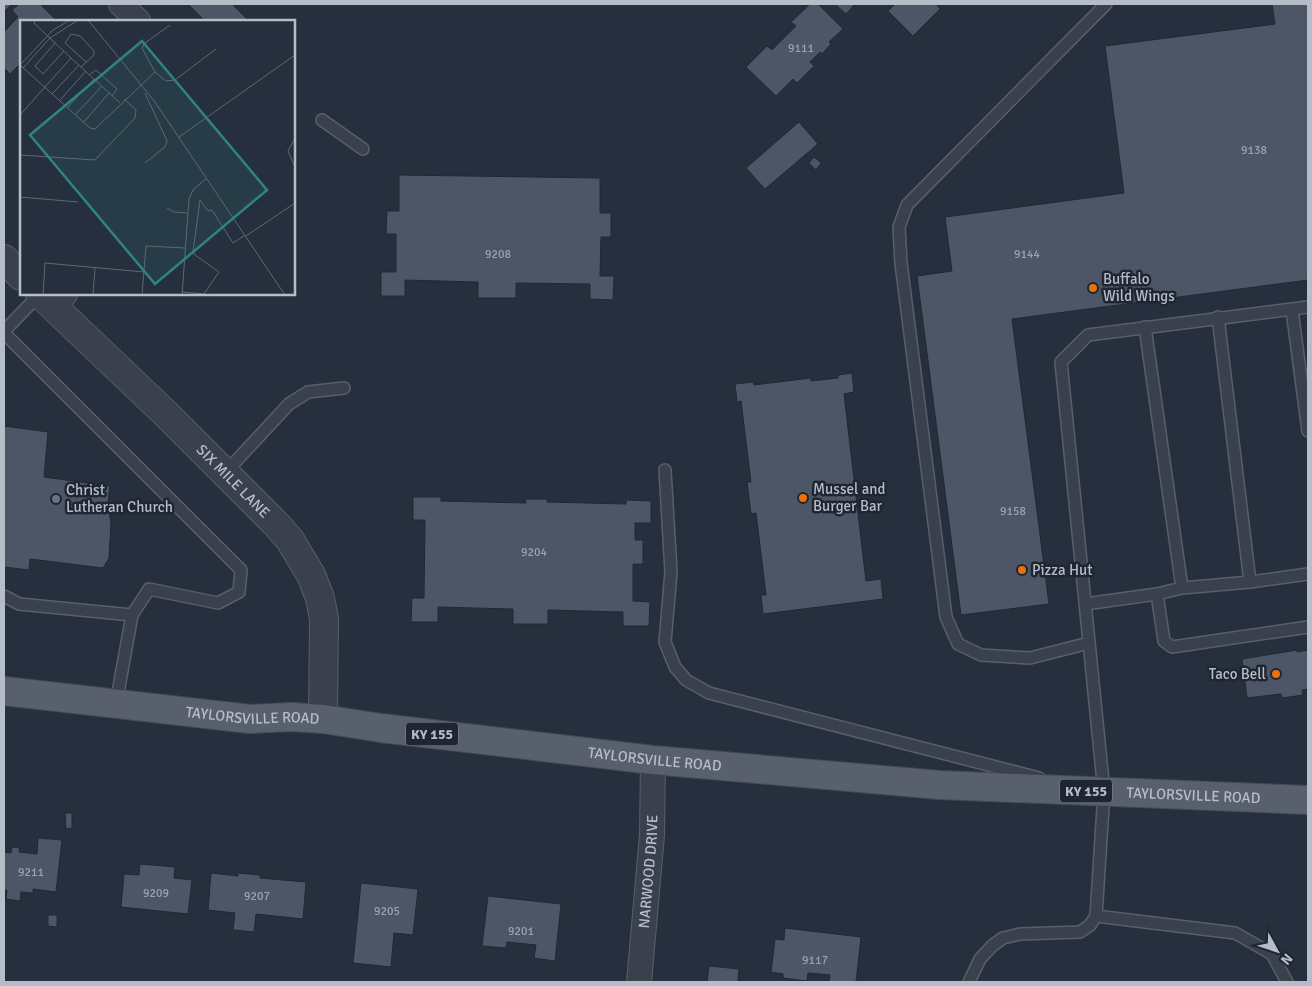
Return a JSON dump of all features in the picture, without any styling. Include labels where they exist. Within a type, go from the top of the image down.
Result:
[{"type":"main road","name":"TAYLORSVILLE ROAD","points":[[4,691],[250,719],[292,717],[322,719],[381,728],[654,760],[940,785],[1308,800]]},
{"type":"street","points":[[121,4],[137,20]]},
{"type":"street","points":[[4,260],[20,275]]},
{"type":"street","name":"SIX MILE LANE","points":[[49,297],[284,532],[311,575],[320,598],[324,619],[322,719]]},
{"type":"street","name":"NARWOOD DRIVE","points":[[639,982],[652,835],[654,760]]},
{"type":"lane","points":[[1089,643],[1030,658],[981,655],[958,644],[946,618],[908,329],[899,227],[907,205],[1106,4]]},
{"type":"lane","points":[[322,120],[363,148]]},
{"type":"lane","points":[[49,297],[4,332],[241,570],[239,592],[218,604],[149,589],[132,615],[116,704]]},
{"type":"lane","points":[[969,982],[980,959],[992,946],[1003,938],[1020,934],[1080,932],[1090,925],[1096,916],[1096,791],[1089,643],[1061,362],[1088,335],[1308,307]]},
{"type":"lane","points":[[1292,310],[1308,431]]},
{"type":"lane","points":[[1218,317],[1250,582]]},
{"type":"lane","points":[[1145,327],[1182,588]]},
{"type":"lane","points":[[225,473],[289,404],[308,392],[344,388]]},
{"type":"lane","points":[[665,470],[671,572],[665,642],[675,667],[686,680],[709,693],[1096,791]]},
{"type":"lane","points":[[1085,604],[1157,594],[1182,588],[1250,582],[1308,574]]},
{"type":"lane","points":[[1157,594],[1164,642],[1172,646],[1308,628]]},
{"type":"lane","points":[[4,596],[19,604],[132,615]]},
{"type":"lane","points":[[1096,916],[1236,932],[1272,954],[1288,982]]},
{"type":"building","points":[[4,4],[12,4],[4,12]]},
{"type":"building","points":[[19,4],[40,4],[56,20],[20,20],[20,64],[10,74],[4,68],[4,32],[18,17],[12,10]]},
{"type":"building","points":[[188,4],[232,4],[247,19],[246,20],[204,20]]},
{"type":"building","points":[[810,4],[818,4],[843,29],[829,42],[831,44],[822,54],[820,52],[810,62],[814,66],[797,83],[793,79],[776,96],[746,67],[767,46],[772,50],[796,26],[791,22]]},
{"type":"building","points":[[835,4],[855,4],[846,14]]},
{"type":"building","points":[[895,4],[936,4],[940,9],[913,36],[888,11]]},
{"type":"building","points":[[1272,4],[1308,4],[1308,280],[1012,319],[1049,604],[961,615],[917,276],[952,271],[945,217],[1124,193],[1105,46],[1275,24]]},
{"type":"building","points":[[799,122],[818,144],[765,189],[746,168]]},
{"type":"building","points":[[814,157],[821,163],[816,170],[809,163]]},
{"type":"building","points":[[399,175],[600,178],[600,213],[611,213],[611,237],[601,237],[600,276],[614,276],[613,300],[590,299],[590,284],[516,283],[516,298],[478,298],[478,282],[405,280],[405,296],[381,296],[381,272],[396,272],[396,234],[386,234],[387,211],[399,211]]},
{"type":"building","name":"Mussel and Burger Bar","points":[[852,373],[854,392],[844,394],[866,581],[881,579],[883,599],[763,614],[761,595],[766,595],[756,513],[751,514],[747,482],[751,482],[741,401],[737,402],[735,384],[753,382],[754,385],[811,378],[811,381],[838,378],[838,375]]},
{"type":"building","name":"Christ Lutheran Church","points":[[4,426],[48,432],[44,477],[110,486],[107,512],[109,512],[111,523],[109,558],[103,568],[30,559],[29,570],[4,567]]},
{"type":"building","points":[[413,497],[441,497],[441,501],[526,503],[525,499],[547,499],[547,502],[626,504],[626,500],[651,501],[651,523],[635,523],[635,540],[643,540],[643,564],[633,564],[633,601],[650,602],[649,626],[623,626],[623,612],[548,610],[548,624],[513,624],[513,609],[438,607],[438,622],[411,622],[412,598],[424,598],[425,520],[413,520]]},
{"type":"building","name":"Taco Bell","points":[[1297,650],[1297,652],[1308,650],[1308,689],[1302,690],[1303,695],[1282,698],[1281,694],[1247,698],[1242,659]]},
{"type":"building","points":[[65,813],[72,813],[72,828],[66,829]]},
{"type":"building","points":[[38,838],[62,840],[56,892],[33,889],[33,893],[21,892],[20,901],[6,899],[7,890],[4,890],[4,852],[11,853],[12,847],[20,848],[19,852],[37,854]]},
{"type":"building","points":[[140,864],[175,867],[174,878],[192,880],[188,914],[121,907],[124,874],[139,875]]},
{"type":"building","points":[[211,873],[238,876],[238,873],[260,875],[260,878],[306,882],[303,919],[256,914],[254,932],[233,930],[235,913],[208,910]]},
{"type":"building","points":[[361,883],[418,889],[413,935],[394,933],[391,967],[353,963]]},
{"type":"building","points":[[488,896],[561,904],[555,961],[534,958],[536,945],[507,942],[506,948],[482,946]]},
{"type":"building","points":[[48,915],[57,915],[57,927],[48,926]]},
{"type":"building","points":[[785,928],[861,937],[856,982],[829,982],[830,975],[808,973],[807,981],[783,978],[783,974],[771,972],[775,939],[784,940]]},
{"type":"building","points":[[709,966],[739,969],[738,982],[707,982]]},
{"type":"place","name":"Buffalo Wild Wings","points":[[1093,288]]},
{"type":"place","name":"Mussel and Burger Bar","points":[[803,498]]},
{"type":"place","name":"Christ Lutheran Church","points":[[56,499]]},
{"type":"place","name":"Pizza Hut","points":[[1022,570]]},
{"type":"place","name":"Taco Bell","points":[[1276,674]]}]
